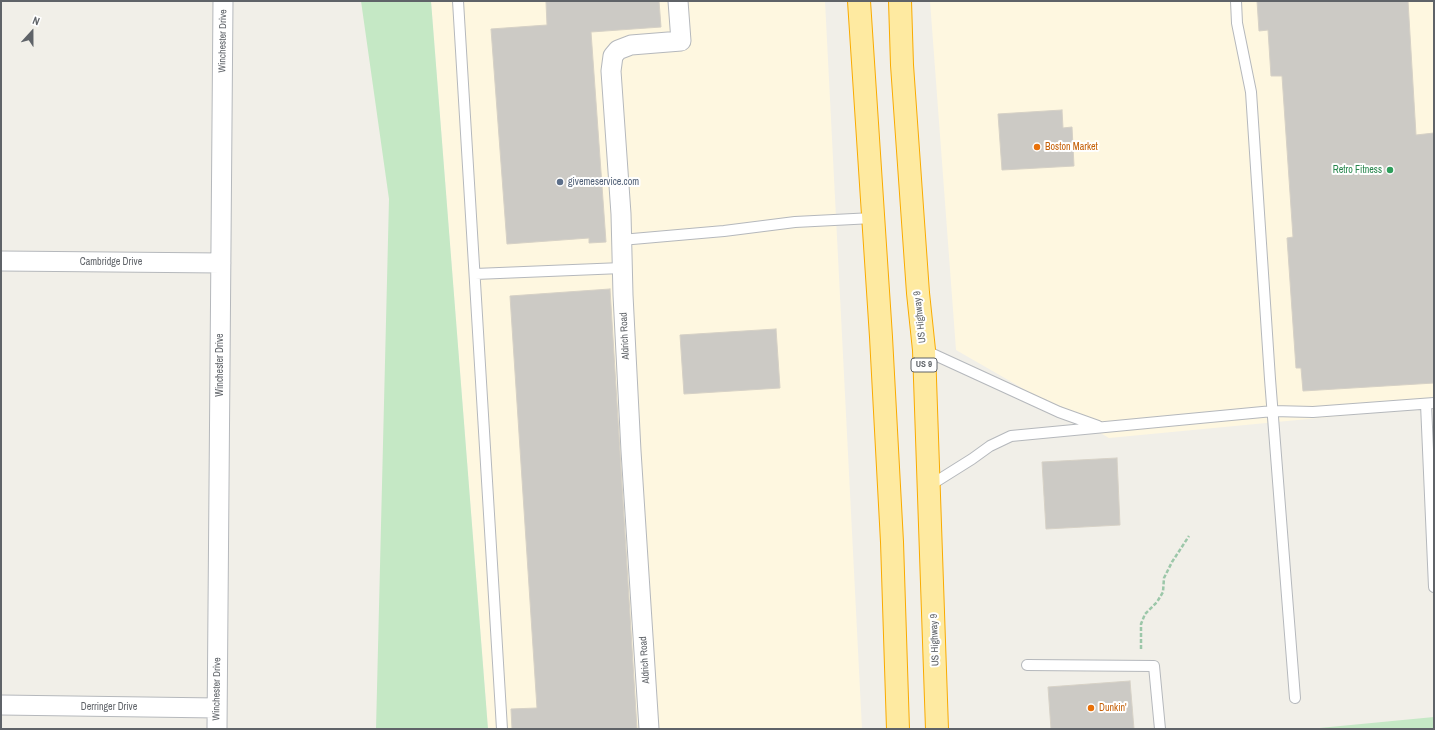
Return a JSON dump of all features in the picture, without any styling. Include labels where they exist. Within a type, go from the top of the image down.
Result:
[{"type":"highway","points":[[859,1],[881,337],[892,542],[898,729]]},
{"type":"highway","name":"US Highway 9","points":[[903,6],[902,65],[918,293],[924,350],[937,729]]},
{"type":"street","name":"Winchester Drive","points":[[217,729],[223,1]]},
{"type":"street","name":"Aldrich Road","points":[[649,729],[631,451],[622,268],[621,214],[611,71],[613,56],[618,50],[631,45],[681,41],[678,1]]},
{"type":"street","name":"Cambridge Drive","points":[[1,261],[221,263]]},
{"type":"street","name":"Derringer Drive","points":[[1,705],[217,708]]},
{"type":"lane","points":[[458,1],[502,729]]},
{"type":"lane","points":[[1236,1],[1237,23],[1251,92],[1270,379],[1295,698]]},
{"type":"lane","points":[[621,240],[724,231],[795,222],[873,218]]},
{"type":"lane","points":[[475,274],[622,268]]},
{"type":"lane","points":[[924,350],[1058,412],[1102,427]]},
{"type":"lane","points":[[929,486],[990,446],[1011,436],[1273,411],[1313,412],[1430,403],[1434,587]]},
{"type":"lane","points":[[1027,665],[1154,666],[1160,729]]},
{"type":"path","points":[[1142,666],[1140,624],[1145,614],[1157,602],[1163,592],[1164,578],[1172,562],[1189,536]]},
{"type":"shaded area","points":[[431,1],[825,1],[862,729],[488,729]]},
{"type":"shaded area","points":[[930,1],[1434,1],[1434,407],[1109,438],[956,350]]},
{"type":"green space","points":[[361,1],[431,1],[488,729],[376,729],[389,199]]},
{"type":"green space","points":[[1434,717],[1434,729],[1309,729]]},
{"type":"building","points":[[659,1],[661,27],[591,32],[606,242],[589,243],[589,238],[507,244],[491,29],[547,25],[546,2]]},
{"type":"building","points":[[1257,1],[1408,1],[1416,135],[1434,133],[1434,383],[1303,391],[1301,368],[1296,368],[1287,238],[1293,237],[1282,76],[1271,76],[1268,30],[1259,31]]},
{"type":"building","name":"Boston Market","points":[[1062,110],[1063,128],[1072,127],[1074,166],[1002,170],[998,114]]},
{"type":"building","points":[[610,289],[637,729],[512,729],[511,709],[537,708],[510,296]]},
{"type":"building","points":[[776,329],[780,388],[684,394],[680,335]]},
{"type":"building","points":[[1117,458],[1120,525],[1046,529],[1042,462]]},
{"type":"building","name":"Dunkin'","points":[[1130,681],[1134,729],[1051,729],[1048,687]]},
{"type":"place","name":"Boston Market","points":[[1037,147]]},
{"type":"place","name":"Retro Fitness","points":[[1390,170]]},
{"type":"place","name":"givemeservice.com","points":[[560,182]]},
{"type":"place","name":"Dunkin'","points":[[1091,708]]}]
